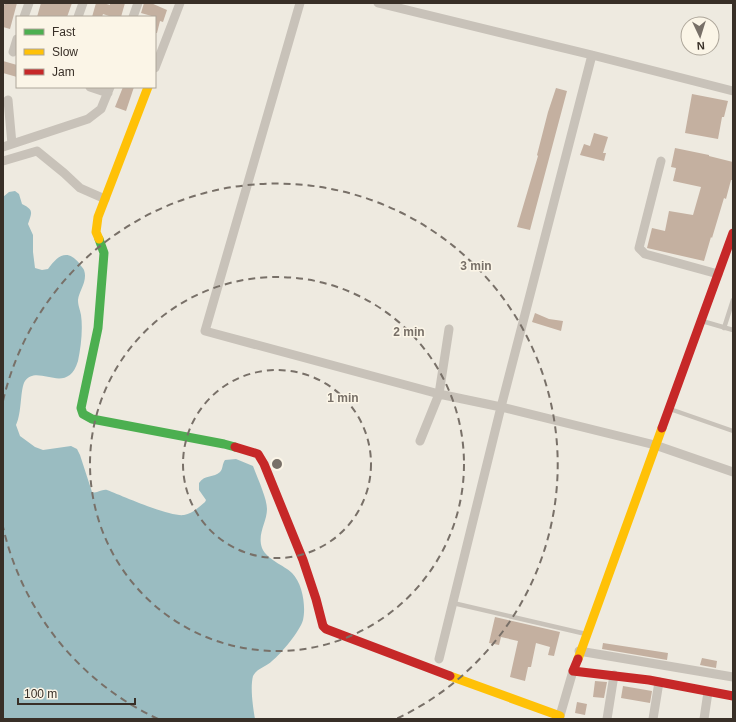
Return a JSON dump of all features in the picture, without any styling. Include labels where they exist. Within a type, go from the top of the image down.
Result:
[{"type":"street","points":[[24,16],[29,3]]},
{"type":"street","points":[[78,16],[83,3]]},
{"type":"street","points":[[133,16],[138,3]]},
{"type":"street","points":[[156,65],[180,3]]},
{"type":"street","points":[[300,3],[205,332],[439,394],[501,407],[655,445],[733,472]]},
{"type":"street","points":[[378,3],[733,91]]},
{"type":"street","points":[[13,52],[16,42]]},
{"type":"street","points":[[439,659],[501,407],[592,55]]},
{"type":"street","points":[[3,147],[88,119],[101,109],[109,90],[96,88]]},
{"type":"street","points":[[148,88],[98,217],[96,232],[104,253],[98,328],[81,408],[82,415],[92,419],[224,444],[258,454],[264,464],[303,560],[316,598],[323,626],[326,629],[560,718],[579,652],[733,233]]},
{"type":"street","points":[[8,100],[12,144]]},
{"type":"street","points":[[3,161],[37,151],[80,188],[105,199]]},
{"type":"street","points":[[661,161],[639,248],[645,254],[718,274]]},
{"type":"street","points":[[420,440],[439,394],[449,329]]},
{"type":"street","points":[[579,652],[733,677]]},
{"type":"street","points":[[573,671],[614,675],[659,682],[733,696]]},
{"type":"street","points":[[607,719],[614,675]]},
{"type":"street","points":[[653,719],[659,682]]},
{"type":"street","points":[[704,719],[708,692]]},
{"type":"lane","points":[[724,328],[733,300]]},
{"type":"lane","points":[[701,320],[733,330]]},
{"type":"lane","points":[[668,409],[733,431]]},
{"type":"lane","points":[[453,603],[586,634]]},
{"type":"water","points":[[15,191],[19,194],[22,204],[29,208],[31,212],[28,224],[33,235],[35,268],[42,270],[48,269],[55,260],[66,255],[75,258],[84,269],[85,274],[78,300],[82,326],[78,361],[73,371],[67,377],[52,378],[37,375],[31,376],[25,381],[23,384],[16,425],[20,436],[35,447],[43,450],[71,446],[77,449],[92,492],[107,490],[157,510],[177,515],[190,513],[205,502],[206,500],[199,490],[199,483],[204,478],[218,474],[222,469],[225,460],[236,459],[253,466],[267,504],[267,514],[261,533],[262,548],[268,556],[289,570],[296,578],[301,589],[304,602],[303,620],[290,642],[276,658],[257,671],[253,676],[252,692],[255,719],[3,719],[3,197],[9,192]]},
{"type":"building","points":[[5,3],[17,3],[10,29],[3,27],[3,8]]},
{"type":"building","points":[[41,3],[72,3],[67,16],[37,16]]},
{"type":"building","points":[[96,3],[110,5],[110,3],[125,3],[121,16],[109,16],[103,14],[102,16],[92,16]]},
{"type":"building","points":[[144,3],[151,3],[167,10],[163,22],[160,21],[157,33],[156,16],[141,13]]},
{"type":"building","points":[[3,61],[16,65],[16,77],[3,73]]},
{"type":"building","points":[[123,88],[134,88],[126,111],[115,107]]},
{"type":"building","points":[[556,88],[567,91],[530,230],[517,227],[538,156],[548,112]]},
{"type":"building","points":[[692,94],[728,101],[724,117],[722,117],[718,139],[685,133]]},
{"type":"building","points":[[594,133],[608,137],[603,153],[606,153],[604,161],[580,155],[584,144],[590,146]]},
{"type":"building","points":[[675,148],[733,162],[733,180],[731,180],[726,199],[724,198],[704,261],[647,248],[652,228],[665,231],[669,211],[693,215],[701,187],[673,181],[676,168],[671,167]]},
{"type":"building","points":[[535,313],[549,319],[563,321],[561,331],[532,322]]},
{"type":"building","points":[[495,617],[560,632],[554,656],[548,655],[550,647],[536,643],[531,667],[528,667],[525,681],[510,677],[518,641],[501,637],[499,645],[489,643]]},
{"type":"building","points":[[603,643],[668,653],[667,660],[602,649]]},
{"type":"building","points":[[702,658],[717,661],[716,668],[700,665]]},
{"type":"building","points":[[595,681],[607,682],[604,698],[593,697]]},
{"type":"building","points":[[623,686],[652,691],[650,703],[621,698]]},
{"type":"building","points":[[577,702],[587,704],[585,715],[575,713]]},
{"type":"traffic: fast","points":[[99,239],[104,253],[98,328],[81,408],[83,414],[92,419],[235,447]]},
{"type":"traffic: slow","points":[[99,239],[96,232],[98,217],[148,88]]},
{"type":"traffic: slow","points":[[578,659],[662,428]]},
{"type":"traffic: slow","points":[[450,676],[560,716]]},
{"type":"traffic: jam","points":[[662,428],[733,233]]},
{"type":"traffic: jam","points":[[235,447],[258,454],[264,464],[303,560],[323,626],[326,629],[450,676]]},
{"type":"traffic: jam","points":[[578,659],[573,671],[649,680],[733,696]]}]
